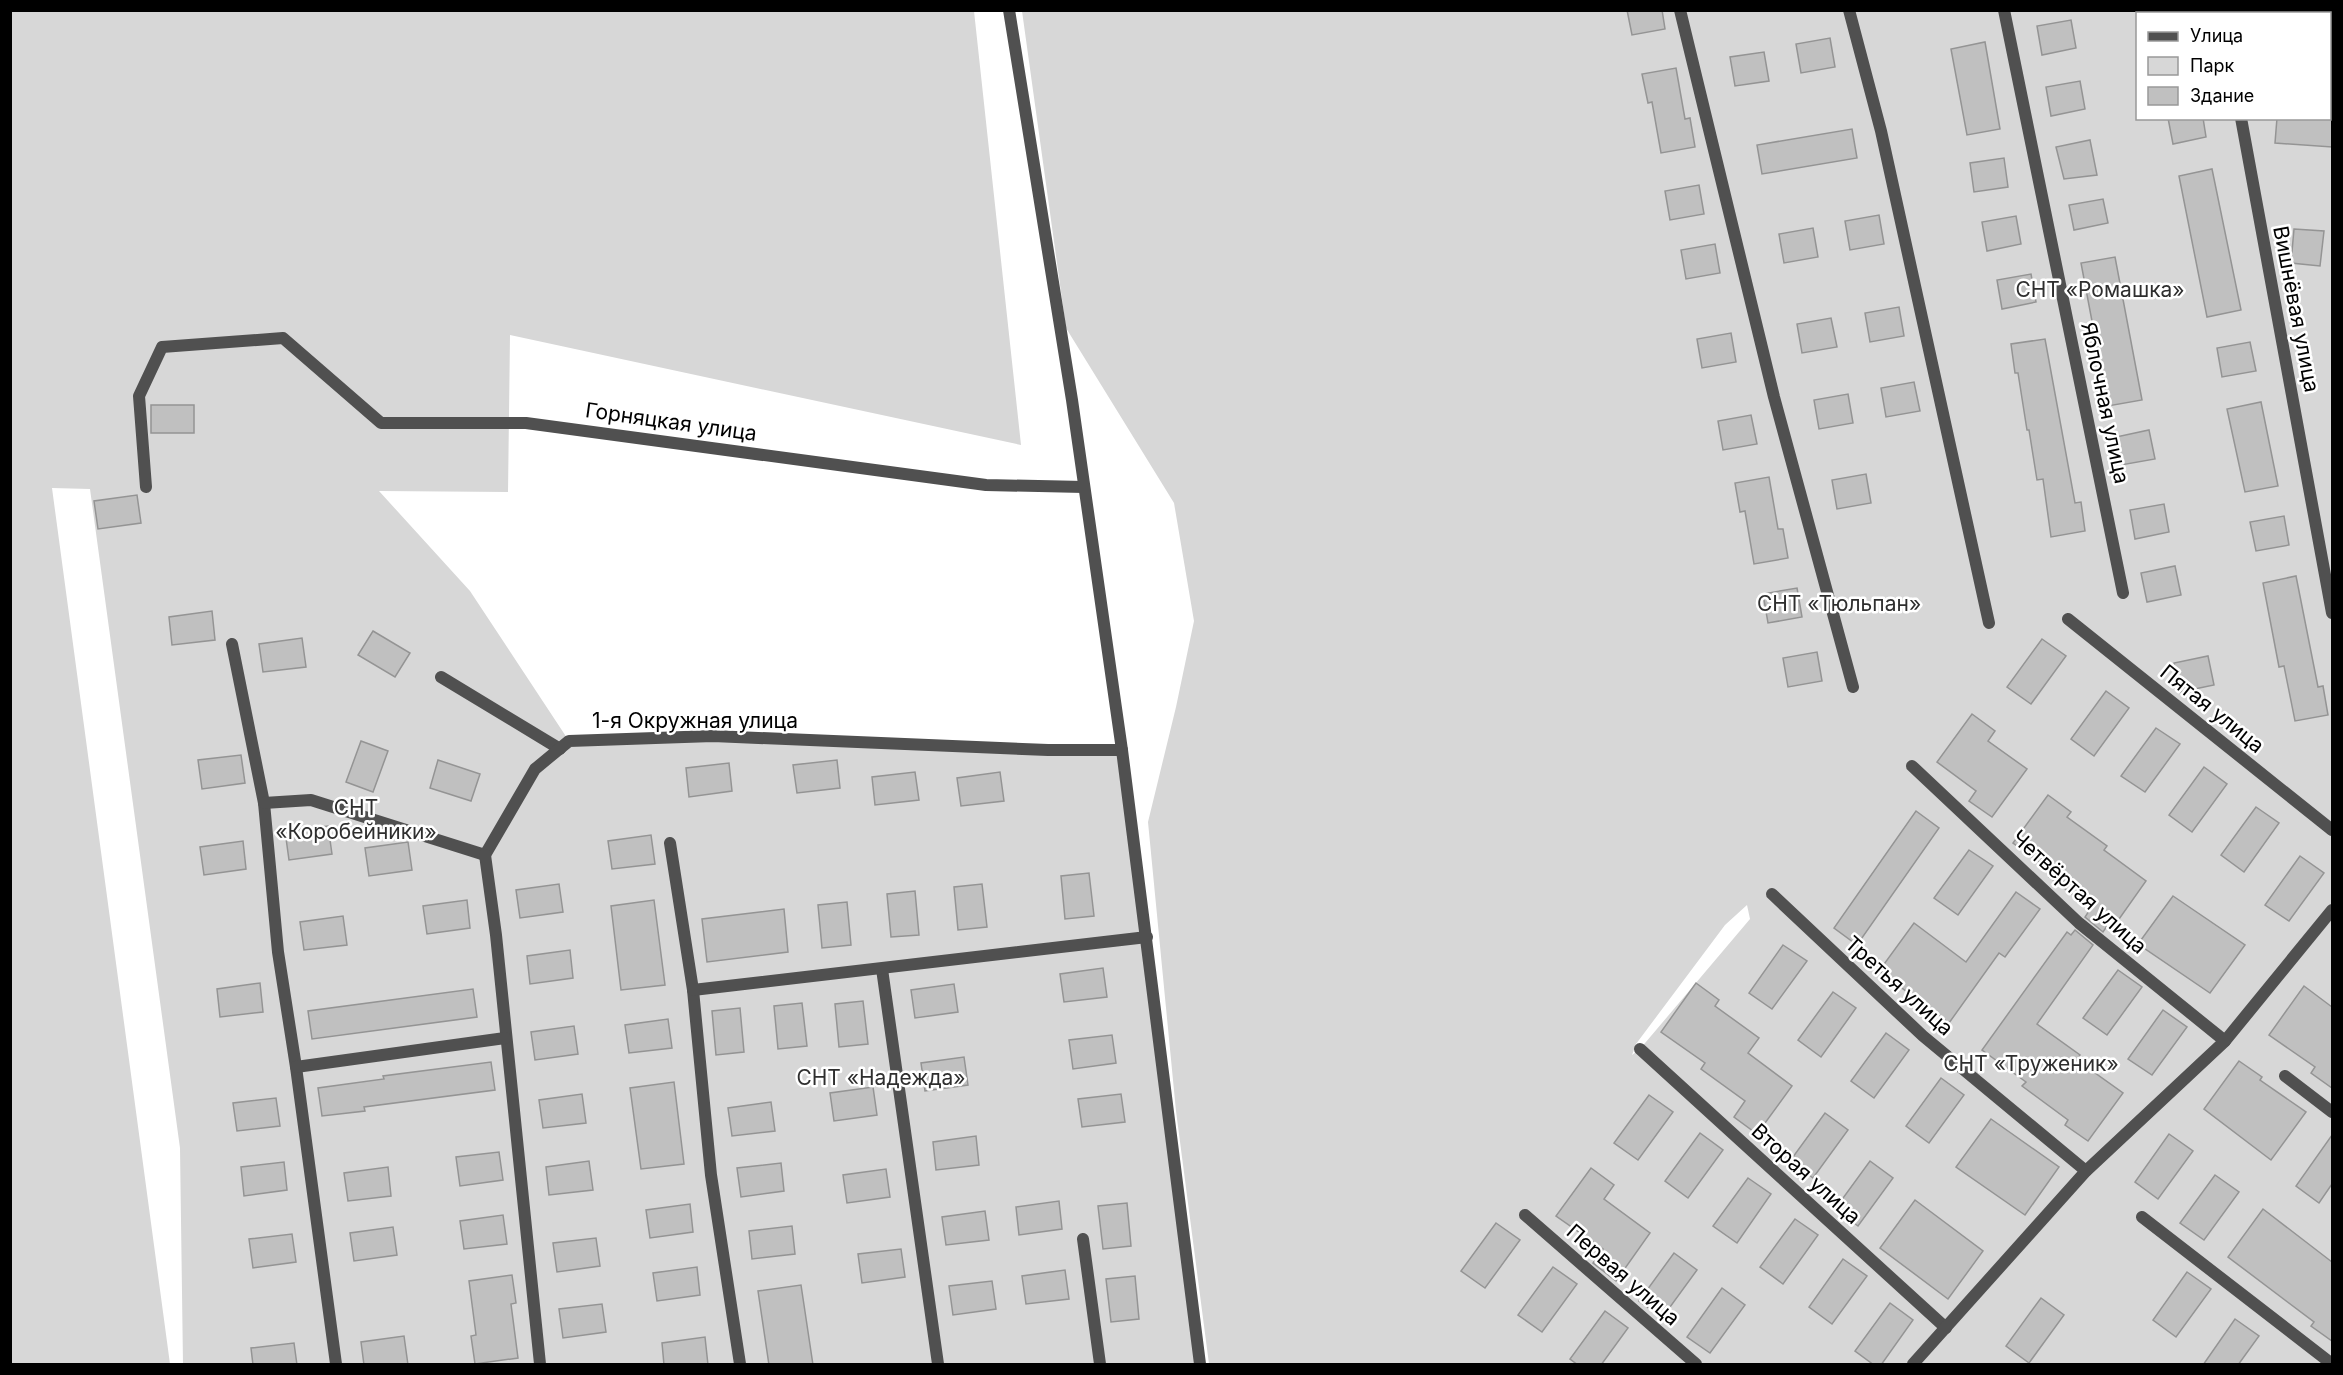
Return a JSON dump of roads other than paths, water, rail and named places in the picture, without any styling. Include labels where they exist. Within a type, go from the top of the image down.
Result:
[{"type":"street","points":[[1009,10],[1084,488],[1122,750],[1200,1365]]},
{"type":"street","points":[[1680,10],[1774,397],[1853,687]]},
{"type":"street","points":[[1849,10],[1881,131],[1989,623]]},
{"type":"street","name":"Яблочная улица","points":[[2004,10],[2124,593]]},
{"type":"street","name":"Вишнёвая улица","points":[[2241,120],[2332,613]]},
{"type":"street","name":"Горняцкая улица","points":[[146,487],[139,396],[162,347],[283,338],[381,423],[526,423],[986,486],[1084,488]]},
{"type":"street","name":"Пятая улица","points":[[2068,619],[2332,830]]},
{"type":"street","points":[[232,644],[264,803],[278,952],[296,1066],[336,1365]]},
{"type":"street","points":[[441,677],[560,749]]},
{"type":"street","name":"1-я Окружная улица","points":[[486,855],[535,769],[569,741],[713,736],[1048,750],[1122,750]]},
{"type":"street","name":"Четвёртая улица","points":[[1912,766],[2079,923],[2225,1041]]},
{"type":"street","points":[[264,803],[311,800],[486,855],[540,1365]]},
{"type":"street","points":[[670,843],[693,990],[711,1175],[740,1365]]},
{"type":"street","name":"Третья улица","points":[[1772,894],[1923,1036],[2086,1171]]},
{"type":"street","points":[[1913,1365],[2086,1171],[2225,1041],[2332,910]]},
{"type":"street","points":[[693,990],[1147,937]]},
{"type":"street","points":[[882,969],[938,1365]]},
{"type":"street","points":[[296,1066],[505,1038]]},
{"type":"street","name":"Вторая улица","points":[[1640,1049],[1946,1328]]},
{"type":"street","points":[[2285,1076],[2332,1112]]},
{"type":"street","name":"Первая улица","points":[[1524,1215],[1696,1365]]},
{"type":"street","points":[[2142,1217],[2332,1365]]},
{"type":"street","points":[[1083,1239],[1100,1365]]},
{"type":"park label","name":"СНТ «Ромашка»","points":[[2100,290]]},
{"type":"park label","name":"СНТ «Тюльпан»","points":[[1839,604]]},
{"type":"park label","name":"СНТ «Коробейники»","points":[[356,820]]},
{"type":"park label","name":"СНТ «Труженик»","points":[[2031,1064]]},
{"type":"park label","name":"СНТ «Надежда»","points":[[881,1078]]}]
